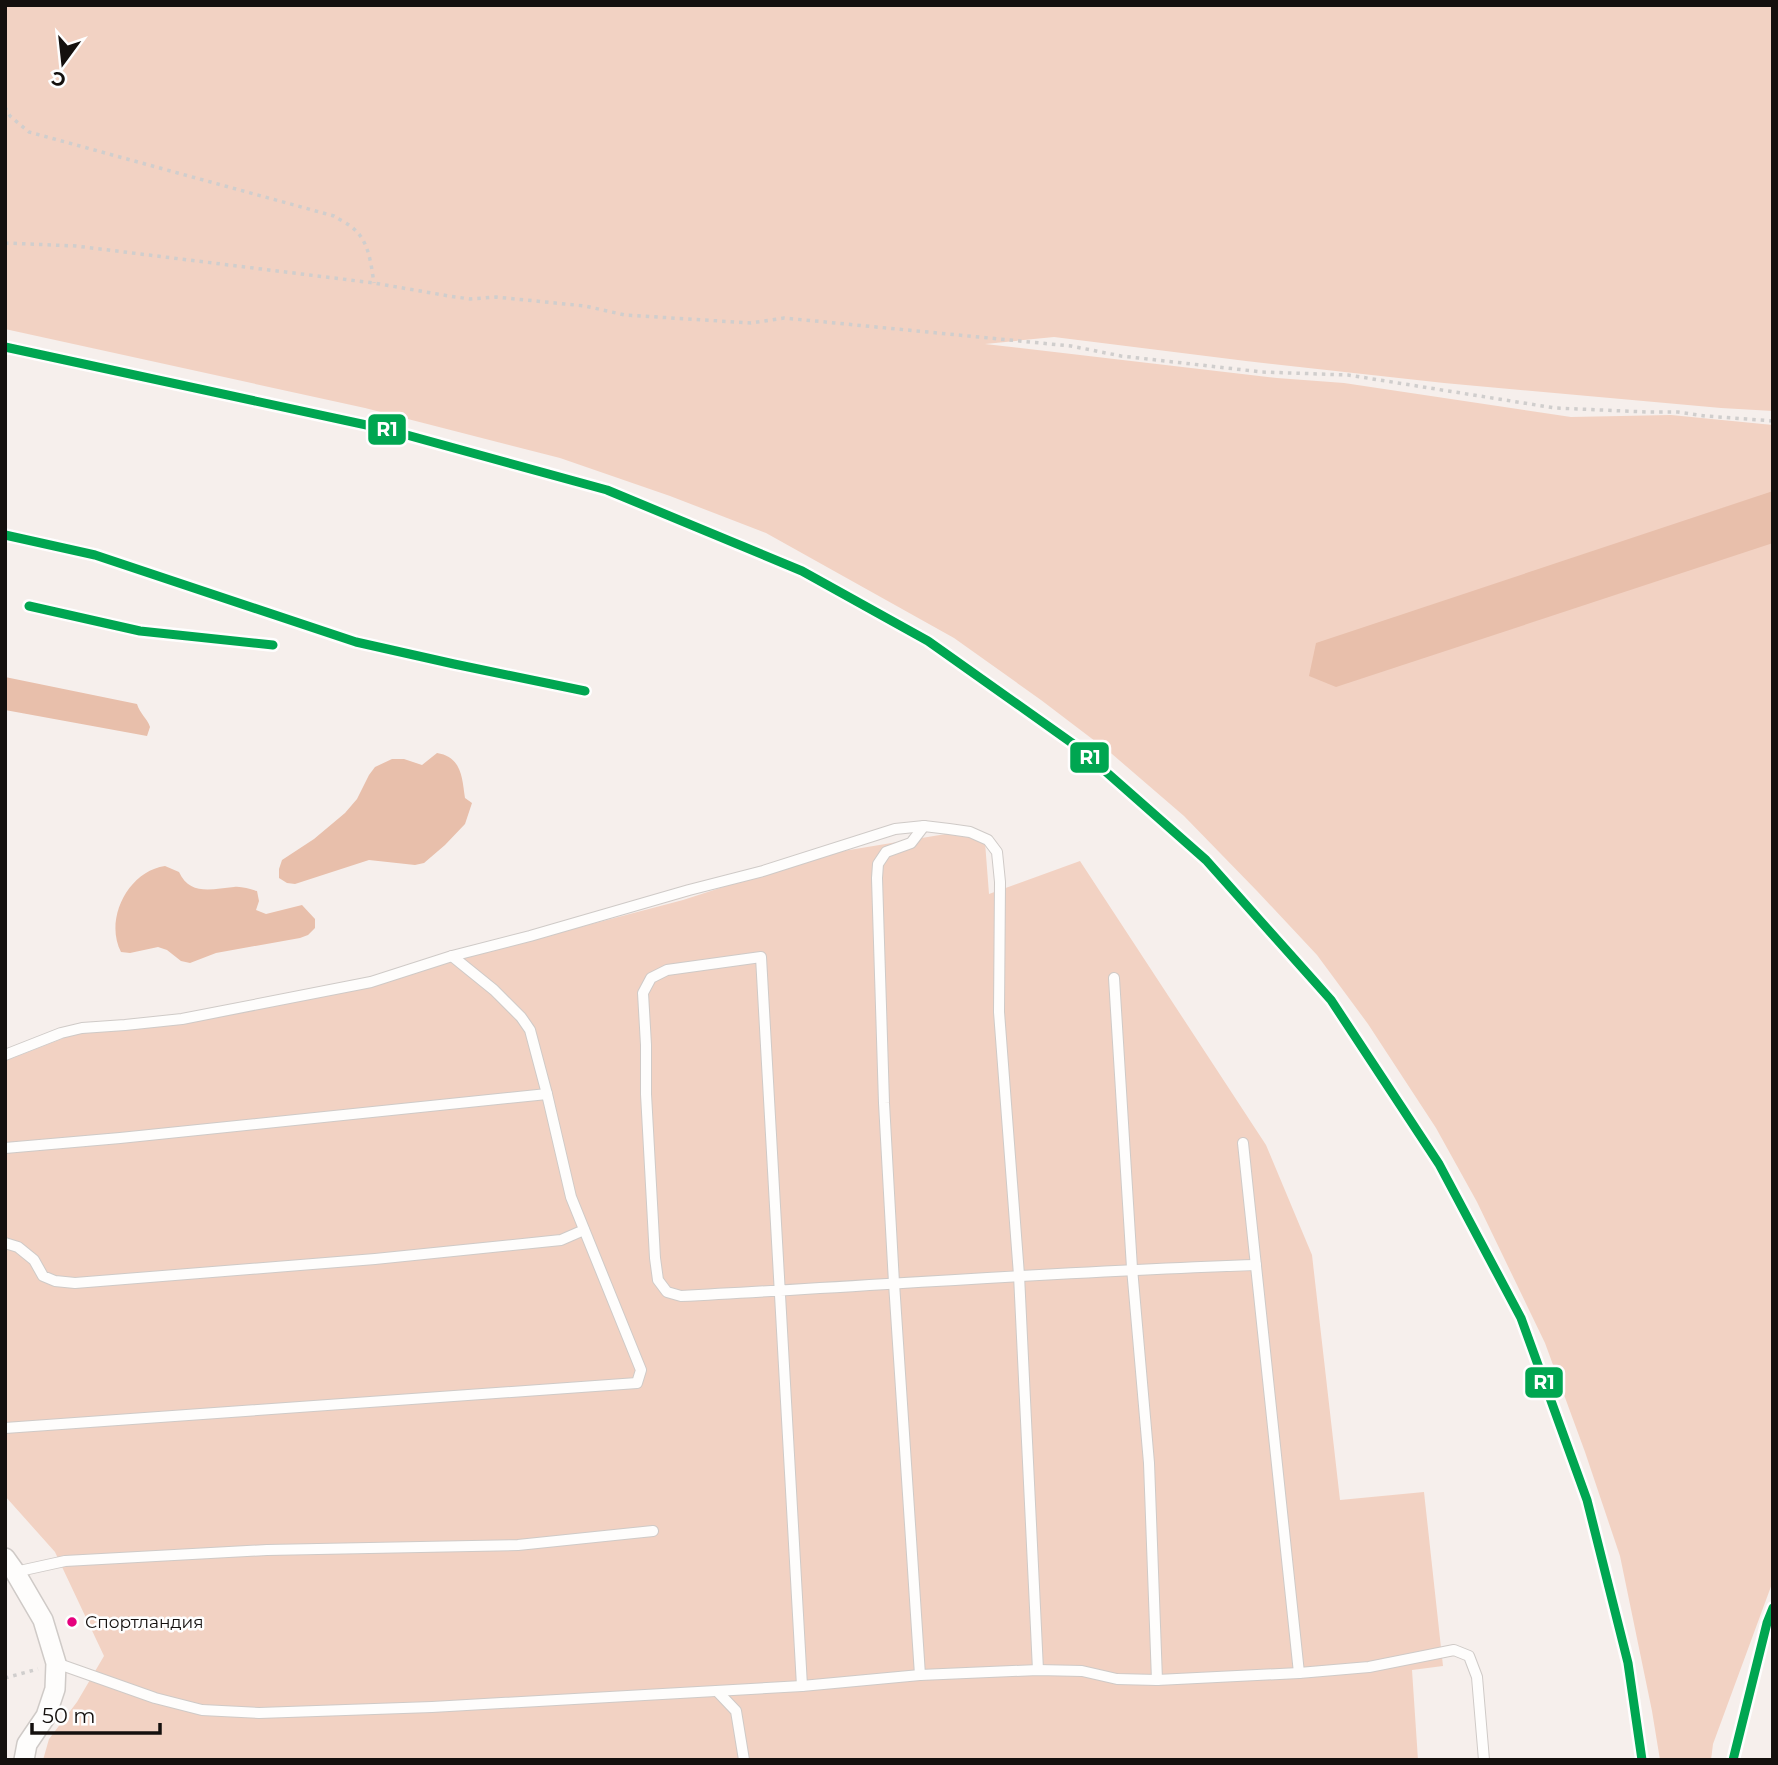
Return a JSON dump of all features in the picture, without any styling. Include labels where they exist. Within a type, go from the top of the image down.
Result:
[{"type":"street","points":[[10,1565],[43,1620],[56,1663],[55,1689],[46,1716],[27,1744],[24,1760]]},
{"type":"lane","points":[[920,1675],[884,1102],[877,878],[878,864],[886,852],[911,843],[924,826]]},
{"type":"lane","points":[[5,1055],[61,1032],[182,1019],[371,982],[452,956],[763,871],[895,829],[924,826],[970,832],[988,840],[996,852],[1000,882],[999,1012],[1019,1275],[1038,1670]]},
{"type":"lane","points":[[5,1428],[637,1382],[641,1370],[571,1197],[530,1030],[494,990],[452,956]]},
{"type":"lane","points":[[802,1686],[779,1290],[761,957],[667,970],[651,978],[643,993],[646,1094],[655,1258],[659,1280],[667,1292],[681,1296],[779,1290],[894,1283],[1132,1268],[1256,1265]]},
{"type":"lane","points":[[1114,978],[1132,1268],[1149,1463],[1157,1680]]},
{"type":"lane","points":[[5,1147],[120,1138],[547,1094]]},
{"type":"lane","points":[[1243,1143],[1299,1673]]},
{"type":"lane","points":[[5,1243],[18,1247],[34,1260],[43,1276],[55,1281],[75,1283],[374,1259],[561,1240],[584,1230]]},
{"type":"lane","points":[[10,1565],[267,1550],[518,1545],[653,1531]]},
{"type":"lane","points":[[56,1663],[167,1701],[202,1710],[259,1713],[432,1707],[802,1686],[920,1675],[1038,1670],[1082,1671],[1117,1679],[1157,1680],[1299,1673],[1368,1667],[1454,1650],[1469,1656],[1478,1677],[1485,1760]]},
{"type":"lane","points":[[717,1691],[736,1711],[744,1760]]},
{"type":"path","points":[[5,107],[10,116],[29,132],[334,216],[354,229],[365,243],[374,283]]},
{"type":"path","points":[[5,243],[76,246],[374,283],[470,299],[496,297],[585,306],[625,315],[751,323],[784,318],[1072,346],[1121,356],[1262,372],[1348,375],[1555,408],[1678,412],[1773,421]]},
{"type":"path","points":[[5,1678],[56,1663]]},
{"type":"shaded area","points":[[5,5],[1773,5],[1773,411],[1444,383],[1054,337],[985,344],[1277,378],[1344,383],[1571,417],[1671,415],[1773,425],[1773,1581],[1713,1744],[1711,1760],[1660,1760],[1620,1556],[1545,1343],[1477,1202],[1436,1128],[1368,1024],[1317,955],[1257,891],[1184,816],[1112,754],[1041,700],[954,638],[766,533],[560,458],[365,408],[5,329]]},
{"type":"shaded area","points":[[1773,491],[1773,543],[1336,687],[1309,676],[1316,643]]},
{"type":"shaded area","points":[[5,677],[137,704],[150,727],[147,736],[5,710]]},
{"type":"shaded area","points":[[437,753],[452,759],[456,764],[465,798],[472,803],[465,824],[424,863],[415,865],[369,860],[295,884],[279,878],[282,860],[314,839],[345,813],[357,799],[375,767],[392,759],[404,759],[422,765]]},
{"type":"shaded area","points":[[964,831],[985,842],[989,894],[1080,861],[1266,1145],[1312,1255],[1340,1500],[1424,1492],[1443,1666],[1412,1670],[1418,1760],[43,1760],[49,1739],[77,1702],[104,1656],[55,1552],[5,1496],[5,1061],[87,1029],[183,1022],[451,961],[683,900],[825,854]]},
{"type":"shaded area","points":[[165,866],[179,872],[189,885],[195,888],[239,887],[257,891],[259,901],[256,910],[266,914],[302,905],[315,919],[315,928],[300,938],[216,953],[190,963],[181,961],[167,950],[158,947],[130,953],[121,952],[116,939],[116,926],[123,899],[140,877]]},
{"type":"transit line","name":"R1","points":[[5,347],[385,429],[607,490],[802,571],[928,641],[1079,748],[1206,860],[1331,1000],[1439,1164],[1521,1318],[1587,1500],[1628,1663],[1642,1760]]},
{"type":"transit line","name":"R1","points":[[5,535],[95,555],[356,642],[585,691]]},
{"type":"transit line","name":"R1","points":[[29,606],[140,631],[273,645]]},
{"type":"transit line","name":"R1","points":[[1733,1760],[1773,1608]]},
{"type":"place","name":"Спортландия","points":[[72,1622]]}]
